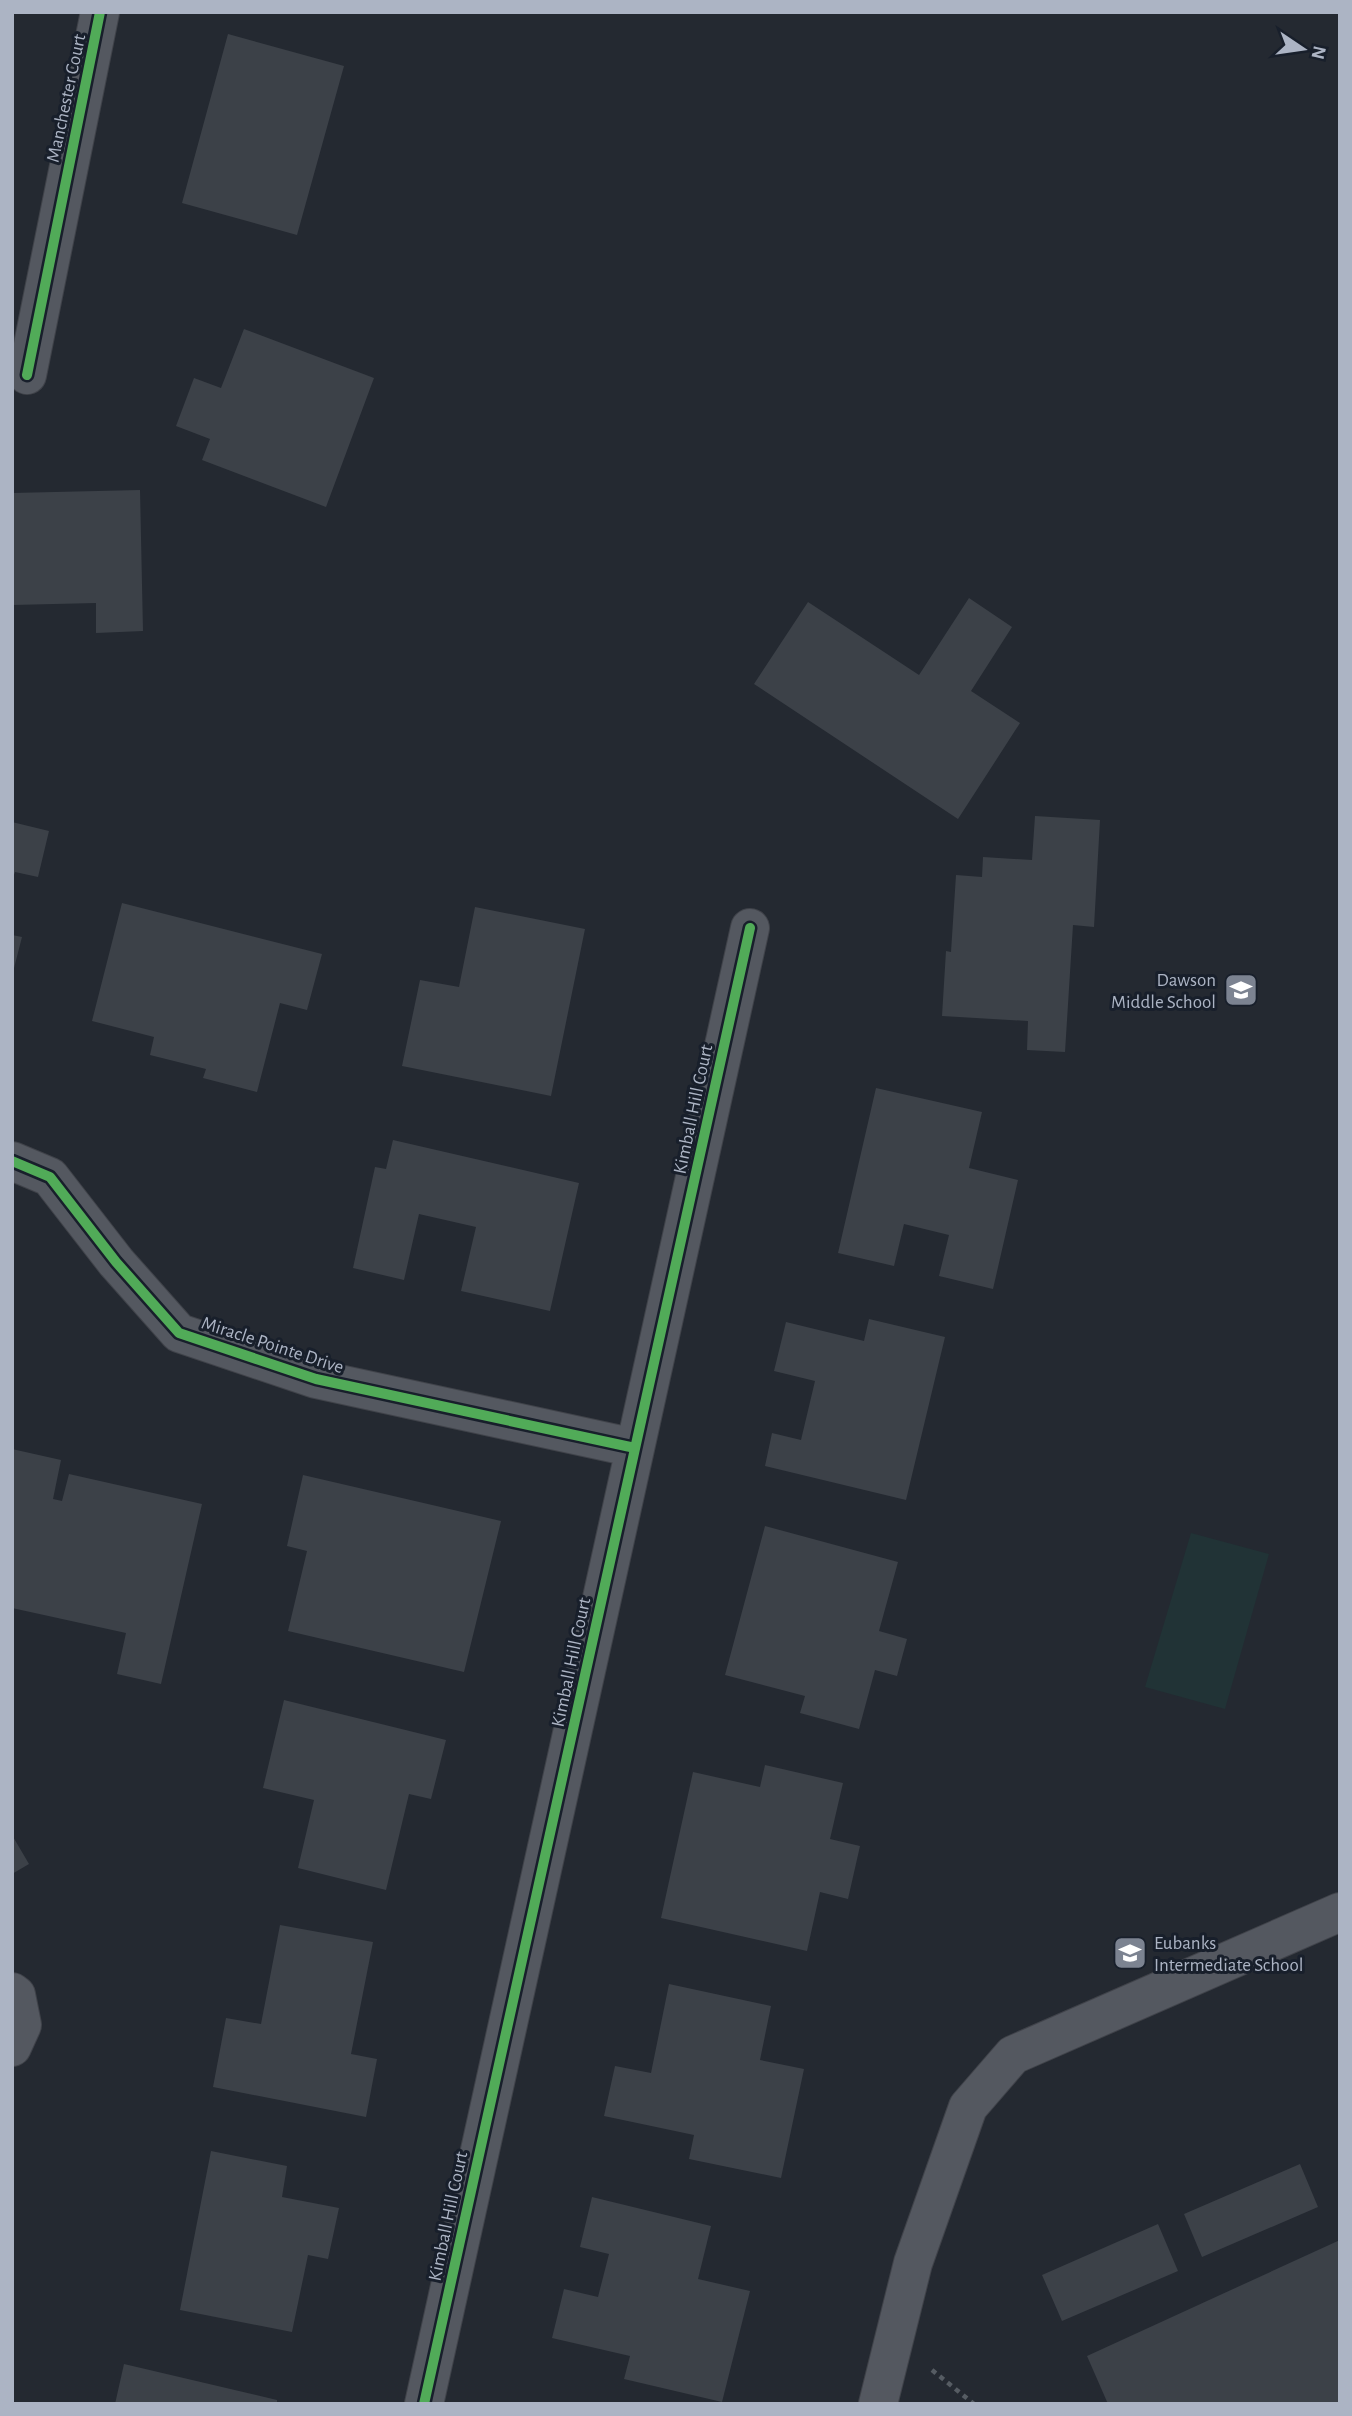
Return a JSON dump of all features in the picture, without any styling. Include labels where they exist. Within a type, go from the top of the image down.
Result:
[{"type":"street","name":"Manchester Court","points":[[27,375],[100,12]]},
{"type":"street","name":"Kimball Hill Court","points":[[424,2404],[750,929]]},
{"type":"street","name":"Miracle Pointe Drive","points":[[12,1161],[50,1177],[116,1262],[179,1333],[316,1379],[635,1448]]},
{"type":"street","points":[[878,2404],[913,2263],[968,2107],[1013,2055],[1340,1912]]},
{"type":"street","points":[[12,1992],[16,1996],[22,2025],[12,2047]]},
{"type":"path","points":[[932,2370],[964,2393],[974,2404]]},
{"type":"shaded area","points":[[1191,1533],[1269,1554],[1225,1709],[1145,1687]]},
{"type":"building","points":[[228,34],[344,66],[297,235],[182,203]]},
{"type":"building","points":[[244,329],[374,378],[326,507],[202,460],[210,439],[176,426],[194,378],[221,388]]},
{"type":"building","points":[[140,490],[143,631],[96,633],[96,603],[12,605],[12,493]]},
{"type":"building","points":[[969,598],[1012,627],[971,691],[1020,723],[958,819],[754,684],[808,602],[919,675]]},
{"type":"building","points":[[1035,816],[1100,820],[1094,927],[1073,925],[1065,1052],[1027,1050],[1028,1021],[942,1016],[946,951],[951,952],[956,875],[982,877],[983,857],[1032,860]]},
{"type":"building","points":[[12,822],[49,831],[38,877],[15,872],[12,880]]},
{"type":"building","points":[[122,903],[322,954],[307,1010],[280,1003],[257,1092],[203,1078],[206,1069],[150,1055],[154,1037],[92,1021]]},
{"type":"building","points":[[475,907],[585,929],[551,1096],[402,1066],[420,980],[459,987]]},
{"type":"building","points":[[12,935],[22,937],[13,972],[12,972]]},
{"type":"building","points":[[876,1088],[982,1112],[969,1168],[1018,1180],[993,1289],[939,1276],[949,1235],[904,1224],[894,1266],[838,1253]]},
{"type":"building","points":[[393,1140],[579,1183],[550,1311],[461,1291],[476,1227],[419,1214],[404,1280],[353,1268],[375,1167],[386,1169]]},
{"type":"building","points":[[869,1319],[945,1337],[906,1500],[765,1466],[772,1433],[801,1440],[815,1381],[774,1371],[786,1322],[864,1341]]},
{"type":"building","points":[[12,1449],[61,1460],[53,1499],[62,1501],[69,1474],[202,1504],[161,1684],[117,1674],[126,1633],[12,1608]]},
{"type":"building","points":[[303,1475],[501,1521],[464,1672],[288,1631],[307,1551],[287,1546]]},
{"type":"building","points":[[765,1526],[898,1562],[879,1631],[907,1639],[897,1676],[875,1670],[859,1729],[800,1713],[805,1696],[725,1675]]},
{"type":"building","points":[[284,1700],[446,1740],[431,1799],[409,1794],[386,1890],[298,1868],[314,1800],[263,1788]]},
{"type":"building","points":[[765,1765],[843,1783],[830,1839],[860,1846],[848,1899],[820,1892],[807,1951],[661,1918],[693,1772],[760,1787]]},
{"type":"building","points":[[12,1835],[29,1864],[12,1874]]},
{"type":"building","points":[[280,1925],[373,1942],[351,2054],[377,2059],[366,2117],[213,2087],[226,2018],[261,2024]]},
{"type":"building","points":[[669,1984],[771,2006],[760,2060],[804,2069],[781,2178],[689,2159],[694,2135],[604,2116],[615,2066],[651,2073]]},
{"type":"building","points":[[211,2151],[287,2166],[282,2197],[339,2208],[328,2259],[308,2255],[292,2332],[180,2310]]},
{"type":"building","points":[[1300,2164],[1318,2207],[1202,2257],[1184,2214]]},
{"type":"building","points":[[592,2197],[711,2226],[698,2279],[750,2291],[722,2402],[624,2379],[630,2356],[552,2338],[564,2289],[598,2297],[609,2254],[580,2247]]},
{"type":"building","points":[[1158,2224],[1178,2271],[1062,2321],[1042,2275]]},
{"type":"building","points":[[1340,2240],[1340,2404],[1108,2404],[1087,2356]]},
{"type":"building","points":[[124,2364],[277,2400],[277,2404],[115,2404]]},
{"type":"cycle path","points":[[27,375],[100,12]]},
{"type":"cycle path","points":[[424,2404],[750,928]]},
{"type":"cycle path","points":[[12,1161],[50,1177],[116,1262],[179,1333],[316,1379],[635,1448]]},
{"type":"place","name":"Dawson Middle School","points":[[1241,990]]},
{"type":"place","name":"Eubanks Intermediate School","points":[[1130,1953]]}]
